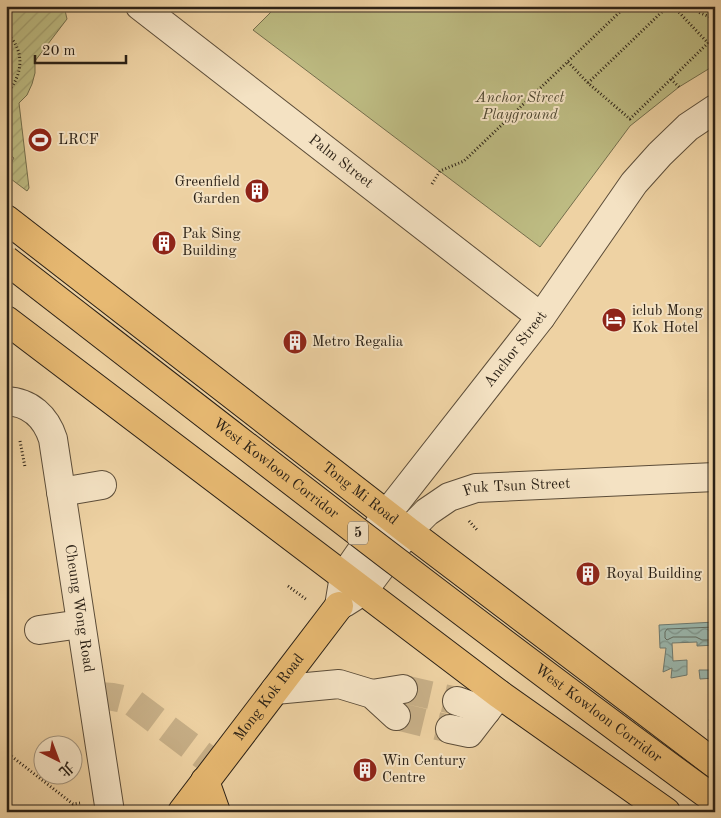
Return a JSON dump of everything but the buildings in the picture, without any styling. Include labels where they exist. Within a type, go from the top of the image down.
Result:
[{"type":"main road","name":"Tong Mi Road","points":[[6,219],[386,515],[708,753]]},
{"type":"main road","name":"West Kowloon Corridor","points":[[6,260],[353,529],[585,705],[715,800]]},
{"type":"main road","points":[[6,320],[353,584],[492,703],[666,812]]},
{"type":"main road","name":"Mong Kok Road","points":[[182,812],[339,606]]},
{"type":"main road","points":[[205,781],[216,812]]},
{"type":"street","name":"Palm Street","points":[[140,6],[541,317]]},
{"type":"street","name":"Anchor Street","points":[[339,606],[353,584],[386,515],[541,317],[634,183],[688,127],[715,109]]},
{"type":"street","name":"Cheung Wong Road","points":[[6,401],[25,404],[36,410],[49,428],[53,439],[81,624],[98,807]]},
{"type":"street","name":"Fuk Tsun Street","points":[[353,584],[427,512],[450,497],[476,488],[715,477]]},
{"type":"street","points":[[61,492],[102,485]]},
{"type":"street","points":[[39,630],[81,624]]},
{"type":"street","points":[[275,690],[339,684],[372,694],[396,716]]},
{"type":"street","points":[[372,694],[403,689]]},
{"type":"street","points":[[457,701],[492,703]]},
{"type":"street","points":[[450,729],[469,733],[492,703]]},
{"type":"path","points":[[432,184],[440,171],[464,161],[626,6]]},
{"type":"path","points":[[588,83],[668,6]]},
{"type":"path","points":[[568,62],[588,83],[630,120],[708,43],[673,6]]},
{"type":"path","points":[[691,6],[698,12],[715,19]]},
{"type":"path","points":[[6,33],[16,44],[20,55],[20,66],[18,77],[13,87],[6,94]]},
{"type":"path","points":[[671,79],[679,87]]},
{"type":"path","points":[[709,721],[715,720]]},
{"type":"path","points":[[6,752],[73,804],[98,807]]},
{"type":"green space","points":[[6,6],[64,6],[67,19],[35,61],[35,73],[32,84],[27,95],[19,103],[29,188],[27,191],[7,176],[7,169],[14,158],[6,152]]},
{"type":"green space","name":"Anchor Street Playground","points":[[277,6],[715,6],[715,65],[679,87],[630,126],[540,247],[253,30]]},
{"type":"water","points":[[715,622],[715,645],[697,646],[697,642],[672,643],[673,661],[687,660],[687,675],[671,678],[672,668],[663,672],[666,648],[660,648],[659,625]]},
{"type":"water","points":[[699,670],[715,670],[715,678],[700,679]]},
{"type":"tunnel","points":[[403,689],[457,701]]},
{"type":"tunnel","points":[[93,697],[113,697],[132,702],[217,766]]},
{"type":"tunnel","points":[[396,716],[450,729]]},
{"type":"place","name":"LRCF","points":[[40,140]]},
{"type":"place","name":"Greenfield Garden","points":[[257,191]]},
{"type":"place","name":"Pak Sing Building","points":[[164,243]]},
{"type":"place","name":"iclub Mong Kok Hotel","points":[[614,320]]},
{"type":"place","name":"Metro Regalia","points":[[295,342]]},
{"type":"place","name":"Royal Building","points":[[588,574]]},
{"type":"place","name":"Win Century Centre","points":[[365,770]]}]
